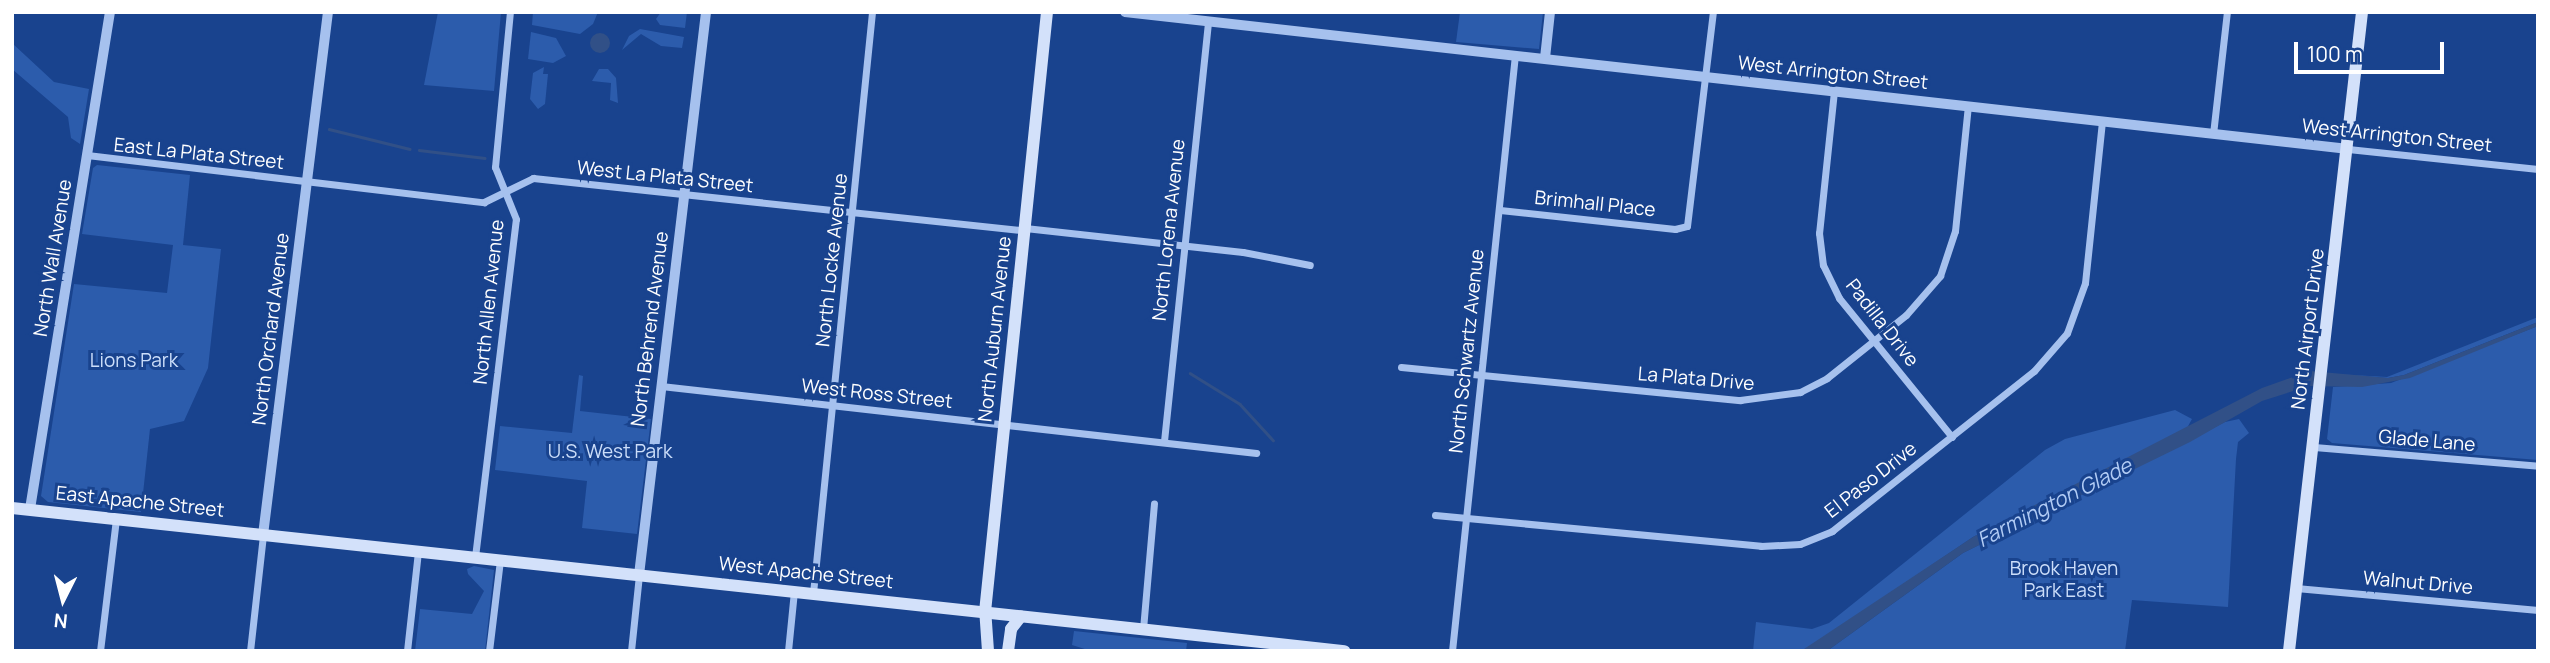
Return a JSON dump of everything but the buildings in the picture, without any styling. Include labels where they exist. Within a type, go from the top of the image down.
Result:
[{"type":"main road","name":"North Auburn Avenue","points":[[988,651],[985,612],[1047,12]]},
{"type":"main road","name":"North Airport Drive","points":[[2289,651],[2362,12]]},
{"type":"main road","name":"East Apache Street","points":[[12,508],[263,535]]},
{"type":"main road","name":"West Apache Street","points":[[263,535],[1345,651]]},
{"type":"main road","points":[[1008,651],[1012,625],[1021,616]]},
{"type":"street","name":"North Wall Avenue","points":[[30,509],[110,12]]},
{"type":"street","name":"North Orchard Avenue","points":[[250,651],[328,12]]},
{"type":"street","name":"North Allen Avenue","points":[[475,557],[516,219],[495,167],[510,12]]},
{"type":"street","name":"North Behrend Avenue","points":[[631,651],[706,12]]},
{"type":"street","name":"North Locke Avenue","points":[[813,593],[872,12]]},
{"type":"street","name":"West Arrington Street","points":[[1125,12],[2538,169]]},
{"type":"street","points":[[1545,58],[1550,12]]},
{"type":"street","points":[[1707,77],[1713,12]]},
{"type":"street","points":[[2213,134],[2227,12]]},
{"type":"street","name":"North Lorena Avenue","points":[[1164,441],[1208,22]]},
{"type":"street","name":"North Schwartz Avenue","points":[[1452,651],[1515,55]]},
{"type":"street","name":"Brimhall Place","points":[[1500,210],[1675,229],[1687,226],[1707,77]]},
{"type":"street","name":"Padilla Drive","points":[[1834,91],[1820,253],[1832,288],[1952,437]]},
{"type":"street","name":"La Plata Drive","points":[[1401,366],[1768,400],[1815,385],[1875,340],[1925,296],[1950,254],[1968,106]]},
{"type":"street","name":"El Paso Drive","points":[[1435,515],[1786,546],[1832,531],[2048,358],[2074,321],[2085,283],[2102,121]]},
{"type":"street","name":"East La Plata Street","points":[[87,155],[307,182]]},
{"type":"street","name":"West La Plata Street","points":[[307,182],[484,202],[533,178],[852,213],[1183,245],[1310,265]]},
{"type":"street","name":"West Ross Street","points":[[661,386],[1256,453]]},
{"type":"street","name":"Glade Lane","points":[[2314,447],[2538,466]]},
{"type":"street","points":[[1143,629],[1154,503]]},
{"type":"street","points":[[100,651],[116,519]]},
{"type":"street","points":[[407,651],[418,551]]},
{"type":"street","points":[[489,651],[500,560]]},
{"type":"street","name":"Walnut Drive","points":[[2296,588],[2538,610]]},
{"type":"street","points":[[788,651],[794,591]]},
{"type":"green space","points":[[438,12],[501,12],[494,91],[424,85]]},
{"type":"green space","points":[[533,12],[598,12],[593,24],[580,34],[532,25]]},
{"type":"green space","points":[[661,12],[687,12],[685,28],[660,25],[656,19]]},
{"type":"green space","points":[[1460,12],[1543,12],[1539,49],[1456,42]]},
{"type":"green space","points":[[640,29],[684,37],[682,48],[661,46],[641,34],[622,50],[629,36]]},
{"type":"green space","points":[[531,32],[556,38],[566,56],[553,63],[528,59]]},
{"type":"green space","points":[[12,43],[54,82],[89,89],[80,144],[71,138],[68,117],[12,69]]},
{"type":"green space","points":[[544,67],[543,74],[548,74],[545,104],[538,109],[530,99],[533,73]]},
{"type":"green space","points":[[599,69],[608,69],[616,78],[618,103],[610,100],[611,83],[592,81]]},
{"type":"green space","name":"Lions Park","points":[[97,165],[190,175],[183,245],[221,249],[208,368],[184,421],[150,429],[141,512],[48,502],[41,496],[74,284],[167,293],[173,245],[82,234],[93,168]]},
{"type":"green space","points":[[2538,317],[2538,322],[2404,375],[2388,378],[2335,374],[2387,377]]},
{"type":"green space","points":[[2538,326],[2538,460],[2332,443],[2327,439],[2333,387],[2391,383]]},
{"type":"green space","name":"U.S. West Park","points":[[579,375],[583,376],[580,411],[651,419],[637,534],[582,528],[587,481],[495,470],[500,426],[572,433]]},
{"type":"green space","points":[[2175,410],[2192,419],[2187,428],[1973,537],[1815,644],[1801,651],[1753,651],[1756,622],[1812,629],[1829,623],[2045,450],[2065,439]]},
{"type":"green space","name":"Brook Haven Park East","points":[[2239,419],[2249,433],[2238,442],[2228,607],[2132,600],[2125,651],[1827,651],[1963,553],[2225,422]]},
{"type":"green space","points":[[474,566],[494,570],[485,651],[415,651],[420,609],[472,614],[484,591],[468,574],[467,569]]},
{"type":"green space","points":[[1074,631],[1187,643],[1186,651],[1091,651],[1072,645]]},
{"type":"water","points":[[596,33],[604,33],[610,43],[604,53],[596,53],[590,47],[590,39]]},
{"type":"water","name":"Farmington Glade","points":[[2538,322],[2538,326],[2410,378],[2362,387],[2309,386],[2262,401],[2190,442],[1963,553],[1827,651],[1801,651],[1973,537],[2262,388],[2310,371],[2388,378],[2404,375]]},
{"type":"waterway","points":[[329,129],[410,149]]},
{"type":"waterway","points":[[419,150],[485,158]]},
{"type":"waterway","points":[[1190,373],[1240,404],[1273,440]]}]
